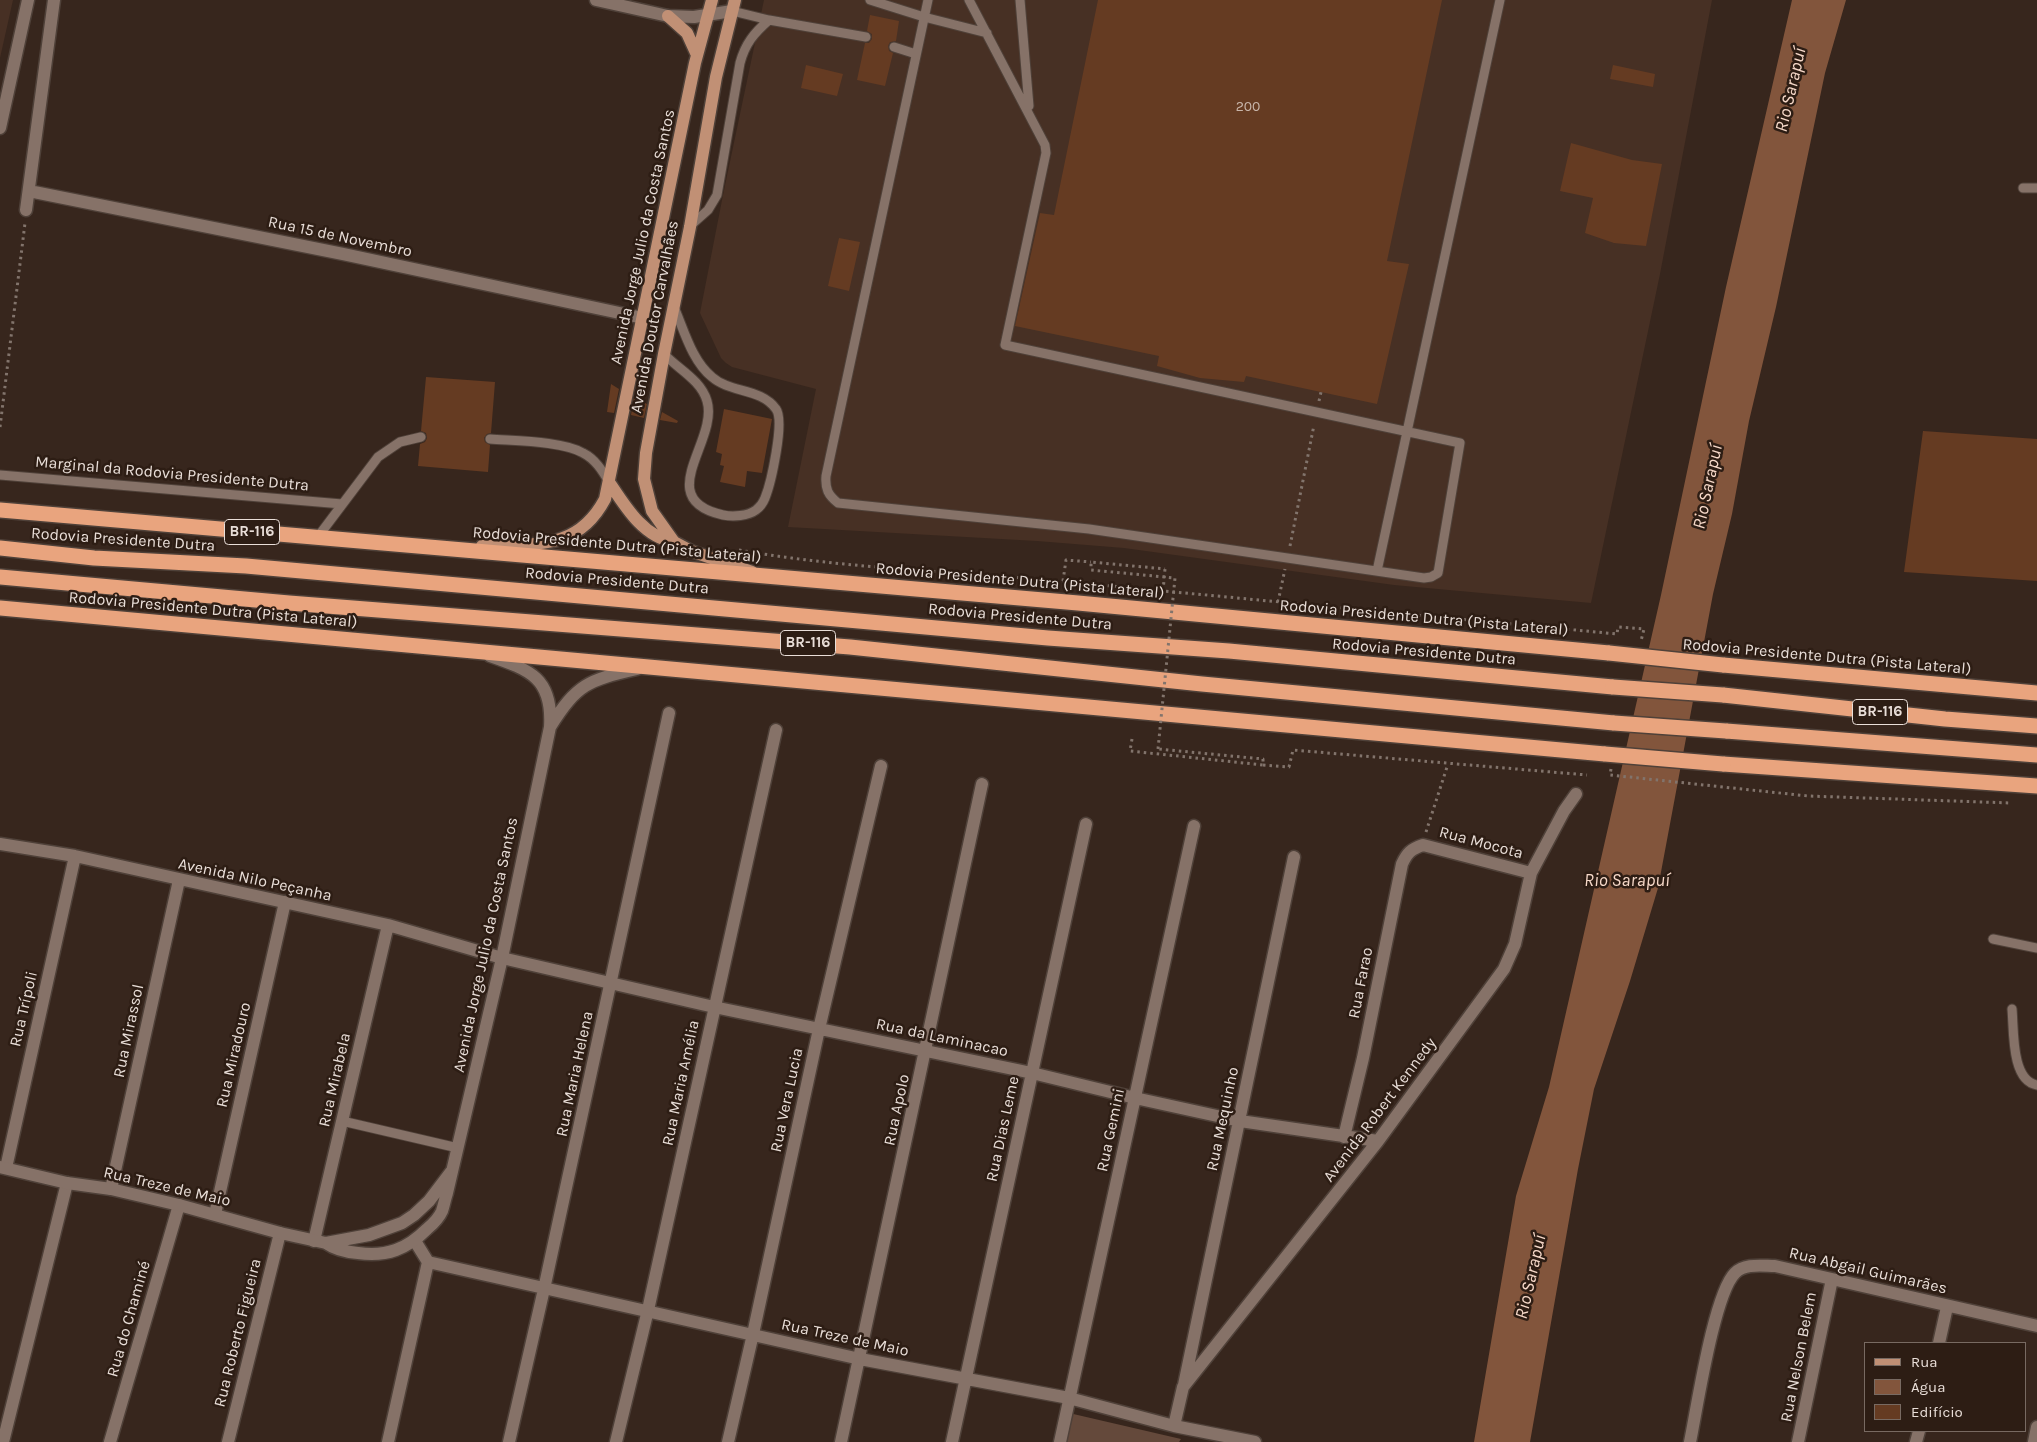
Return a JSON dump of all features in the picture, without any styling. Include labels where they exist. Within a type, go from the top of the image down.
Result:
[{"type":"highway","name":"Rodovia Presidente Dutra (Pista Lateral)","points":[[0,510],[763,575],[2037,693]]},
{"type":"highway","name":"Rodovia Presidente Dutra","points":[[0,548],[94,558],[246,566],[1613,687],[1723,695],[1945,719],[2037,726]]},
{"type":"highway","name":"BR-116","points":[[0,577],[289,603],[850,646],[1211,685],[1614,723],[2037,755]]},
{"type":"highway","name":"Rodovia Presidente Dutra (Pista Lateral)","points":[[0,608],[1605,754],[2037,786]]},
{"type":"main road","name":"Avenida Jorge Julio da Costa Santos","points":[[609,482],[697,56],[712,0]]},
{"type":"main road","name":"Avenida Doutor Carvalhães","points":[[734,6],[716,77],[690,226],[646,453],[644,479],[652,511],[674,542],[691,551],[763,575]]},
{"type":"main road","points":[[668,16],[687,33],[697,56]]},
{"type":"main road","points":[[609,482],[645,529],[663,540],[674,542]]},
{"type":"main road","points":[[447,549],[539,545],[568,537],[578,531],[598,511],[605,499],[609,482]]},
{"type":"street","points":[[0,128],[28,0]]},
{"type":"street","points":[[26,210],[54,0]]},
{"type":"street","points":[[596,0],[668,16],[708,15],[734,6]]},
{"type":"street","name":"Rua 15 de Novembro","points":[[29,192],[334,252],[643,318]]},
{"type":"street","points":[[480,652],[523,668],[540,682],[549,700],[550,727]]},
{"type":"street","points":[[550,727],[566,703],[579,689],[598,679],[645,667]]},
{"type":"street","name":"Rua Maria Helena","points":[[509,1442],[612,982],[669,713]]},
{"type":"street","name":"Avenida Jorge Julio da Costa Santos","points":[[453,1170],[502,958],[550,727]]},
{"type":"street","name":"Rua Maria Amélia","points":[[616,1442],[648,1310],[776,730]]},
{"type":"street","name":"Rua Vera Lucia","points":[[728,1442],[754,1334],[819,1029],[880,766]]},
{"type":"street","name":"Rua Apolo","points":[[841,1442],[982,784]]},
{"type":"street","name":"Avenida Robert Kennedy","points":[[1174,1426],[1183,1387],[1378,1141],[1504,969],[1515,944],[1531,873],[1564,811],[1576,794]]},
{"type":"street","name":"Rua Dias Leme","points":[[952,1442],[1086,824]]},
{"type":"street","name":"Rua Gemini","points":[[1060,1442],[1194,826]]},
{"type":"street","name":"Avenida Nilo Peçanha","points":[[0,844],[75,856],[388,925],[502,958]]},
{"type":"street","name":"Rua Mocota","points":[[1423,845],[1531,873]]},
{"type":"street","name":"Rua Farao","points":[[1344,1137],[1363,1058],[1402,864],[1406,855],[1413,848],[1423,845]]},
{"type":"street","name":"Rua Trípoli","points":[[3,1167],[75,856]]},
{"type":"street","name":"Rua Mequinho","points":[[1183,1387],[1294,857]]},
{"type":"street","name":"Rua Mirassol","points":[[110,1190],[178,880]]},
{"type":"street","name":"Rua Miradouro","points":[[215,1214],[285,902]]},
{"type":"street","name":"Rua Mirabela","points":[[320,1242],[342,1121],[388,925]]},
{"type":"street","name":"Rua da Laminacao","points":[[502,958],[714,1007],[926,1050],[1240,1121],[1378,1141]]},
{"type":"street","name":"Rua Treze de Maio","points":[[3,1167],[67,1183],[179,1205],[320,1242],[344,1251],[378,1254],[402,1249],[415,1241],[432,1224],[441,1211],[453,1170]]},
{"type":"street","name":"Rua Treze de Maio","points":[[320,1242],[369,1235],[402,1222],[414,1215],[429,1201],[453,1170]]},
{"type":"street","points":[[3,1442],[67,1183]]},
{"type":"street","name":"Rua do Chaminé","points":[[110,1442],[179,1205]]},
{"type":"street","name":"Rua Roberto Figueira","points":[[228,1442],[280,1233]]},
{"type":"street","points":[[388,1442],[428,1262],[415,1241]]},
{"type":"street","name":"Rua Treze de Maio","points":[[428,1262],[860,1359],[1069,1398],[1174,1426],[1192,1436],[1255,1442]]},
{"type":"street","name":"Rua Abgail Guimarães","points":[[1690,1442],[1717,1312],[1727,1284],[1736,1272],[1751,1266],[1775,1266],[2037,1326]]},
{"type":"street","name":"Rua Nelson Belem","points":[[1798,1442],[1832,1279]]},
{"type":"street","points":[[1938,1342],[1947,1306]]},
{"type":"street","points":[[2034,1442],[2037,1427]]},
{"type":"lane","points":[[870,0],[924,17],[987,33]]},
{"type":"lane","points":[[928,0],[826,476],[826,488],[829,496],[838,503],[1089,529],[1424,578],[1438,573],[1460,442],[1005,345],[1046,153],[1045,145],[1029,111],[969,0]]},
{"type":"lane","points":[[1020,0],[1029,111]]},
{"type":"lane","points":[[1376,571],[1500,0]]},
{"type":"lane","points":[[734,6],[768,20],[866,37]]},
{"type":"lane","points":[[690,226],[708,210],[717,195],[744,49],[752,36],[768,20]]},
{"type":"lane","points":[[894,47],[916,54]]},
{"type":"lane","points":[[2023,188],[2037,188]]},
{"type":"lane","points":[[664,354],[700,387],[709,410],[692,468],[690,482],[692,496],[698,506],[710,512],[727,516],[747,515],[755,511],[763,503],[771,480],[778,436],[777,412],[775,408],[758,395],[724,384],[712,377],[692,350],[674,307]]},
{"type":"lane","points":[[317,538],[378,457],[400,442],[421,437]]},
{"type":"lane","points":[[490,439],[574,448],[594,460],[609,482]]},
{"type":"lane","name":"Marginal da Rodovia Presidente Dutra","points":[[0,474],[342,504]]},
{"type":"lane","points":[[1994,939],[2037,948]]},
{"type":"lane","points":[[2012,1009],[2018,1068],[2023,1078],[2031,1084],[2037,1085]]},
{"type":"lane","points":[[342,1121],[458,1148]]},
{"type":"path","points":[[0,427],[26,210]]},
{"type":"path","points":[[1278,602],[1321,392]]},
{"type":"path","points":[[732,549],[874,566],[1617,634],[1618,627],[1644,629]]},
{"type":"path","points":[[1063,582],[1066,560],[1092,562],[1165,569],[1162,591]]},
{"type":"path","points":[[1092,562],[1091,570],[1175,578],[1158,749],[1263,759],[1263,765]]},
{"type":"path","points":[[1132,739],[1130,751],[1263,765],[1289,767],[1293,750],[1587,775]]},
{"type":"path","points":[[1423,845],[1448,764]]},
{"type":"path","points":[[1610,775],[1808,796],[2017,803]]},
{"type":"shaded area","points":[[0,0],[13,0],[0,58]]},
{"type":"shaded area","points":[[764,0],[1712,0],[1660,274],[1591,603],[1394,585],[1124,548],[1037,541],[788,527],[816,389],[732,367],[721,358],[700,313]]},
{"type":"shaded area","points":[[1069,1413],[1181,1439],[1179,1442],[1064,1442]]},
{"type":"water","name":"Rio Sarapuí","points":[[1792,0],[1846,0],[1825,73],[1776,307],[1749,421],[1732,514],[1713,594],[1658,888],[1630,981],[1594,1089],[1530,1442],[1474,1442],[1516,1196],[1549,1087],[1661,595],[1726,287]]},
{"type":"building","points":[[1098,0],[1442,0],[1387,261],[1409,264],[1377,404],[1246,376],[1244,382],[1200,378],[1157,366],[1159,356],[1015,326],[1040,213],[1054,215]]},
{"type":"building","points":[[870,15],[899,21],[896,41],[890,42],[888,46],[889,51],[893,53],[885,86],[857,80],[865,43],[869,43],[872,39],[872,34],[867,31]]},
{"type":"building","points":[[806,65],[843,74],[837,96],[801,88]]},
{"type":"building","points":[[1613,65],[1655,74],[1653,87],[1610,79]]},
{"type":"building","points":[[1571,143],[1632,160],[1662,164],[1646,246],[1614,243],[1585,233],[1593,198],[1560,191]]},
{"type":"building","points":[[839,238],[860,242],[849,291],[828,286]]},
{"type":"building","points":[[426,377],[495,382],[491,433],[487,434],[484,438],[485,442],[490,445],[488,472],[418,466],[420,444],[425,442],[427,438],[426,433],[421,431]]},
{"type":"building","points":[[611,384],[619,389],[614,413],[607,412]]},
{"type":"building","points":[[634,397],[647,404],[644,418],[631,415]]},
{"type":"building","points":[[724,409],[772,419],[762,473],[747,471],[745,487],[720,482],[724,466],[720,465],[722,454],[716,452]]},
{"type":"building","points":[[662,412],[678,421],[677,423],[660,420]]},
{"type":"building","points":[[1923,431],[2037,439],[2037,581],[1904,572]]}]
